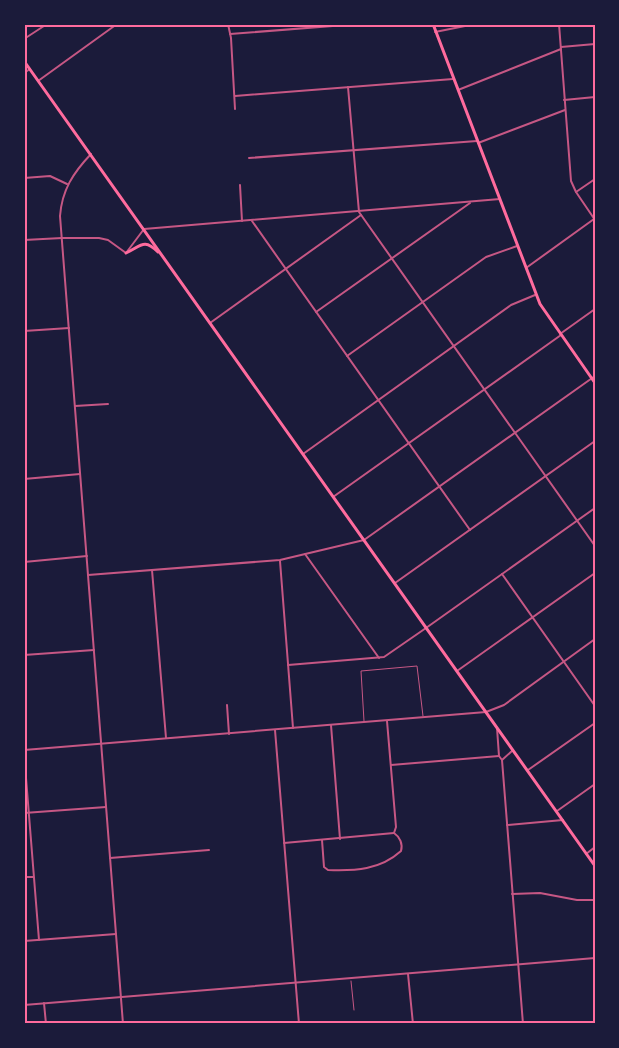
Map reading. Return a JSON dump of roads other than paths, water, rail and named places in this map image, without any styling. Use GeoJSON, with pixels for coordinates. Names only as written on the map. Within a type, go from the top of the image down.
{"type":"FeatureCollection","features":[{"type":"Feature","properties":{"kind":"main road"},"geometry":{"type":"LineString","coordinates":[[433,24],[544,312],[593,377],[595,383]]}},
{"type":"Feature","properties":{"kind":"main road"},"geometry":{"type":"LineString","coordinates":[[24,61],[595,867]]}},
{"type":"Feature","properties":{"kind":"main road"},"geometry":{"type":"LineString","coordinates":[[126,253],[139,245],[147,244],[164,257]]}},
{"type":"Feature","properties":{"kind":"street"},"geometry":{"type":"LineString","coordinates":[[24,29],[29,24]]}},
{"type":"Feature","properties":{"kind":"street"},"geometry":{"type":"LineString","coordinates":[[24,39],[47,24]]}},
{"type":"Feature","properties":{"kind":"street"},"geometry":{"type":"LineString","coordinates":[[38,81],[117,24]]}},
{"type":"Feature","properties":{"kind":"street"},"geometry":{"type":"LineString","coordinates":[[228,24],[236,109]]}},
{"type":"Feature","properties":{"kind":"street"},"geometry":{"type":"LineString","coordinates":[[230,34],[358,24]]}},
{"type":"Feature","properties":{"kind":"street"},"geometry":{"type":"LineString","coordinates":[[435,32],[475,24]]}},
{"type":"Feature","properties":{"kind":"street"},"geometry":{"type":"LineString","coordinates":[[526,268],[595,219],[576,192],[570,173],[559,24]]}},
{"type":"Feature","properties":{"kind":"street"},"geometry":{"type":"LineString","coordinates":[[458,90],[561,48],[595,44]]}},
{"type":"Feature","properties":{"kind":"street"},"geometry":{"type":"LineString","coordinates":[[24,73],[30,69]]}},
{"type":"Feature","properties":{"kind":"street"},"geometry":{"type":"LineString","coordinates":[[235,96],[453,79]]}},
{"type":"Feature","properties":{"kind":"street"},"geometry":{"type":"LineString","coordinates":[[348,87],[360,213],[595,546]]}},
{"type":"Feature","properties":{"kind":"street"},"geometry":{"type":"LineString","coordinates":[[564,100],[595,98]]}},
{"type":"Feature","properties":{"kind":"street"},"geometry":{"type":"LineString","coordinates":[[249,158],[478,142],[565,110]]}},
{"type":"Feature","properties":{"kind":"street"},"geometry":{"type":"LineString","coordinates":[[91,154],[67,184],[61,206],[62,238],[123,1024]]}},
{"type":"Feature","properties":{"kind":"street"},"geometry":{"type":"LineString","coordinates":[[24,178],[50,176],[67,184]]}},
{"type":"Feature","properties":{"kind":"street"},"geometry":{"type":"LineString","coordinates":[[576,192],[595,179]]}},
{"type":"Feature","properties":{"kind":"street"},"geometry":{"type":"LineString","coordinates":[[240,185],[242,221]]}},
{"type":"Feature","properties":{"kind":"street"},"geometry":{"type":"LineString","coordinates":[[24,240],[99,238],[108,240],[126,253],[144,229],[360,213],[500,198]]}},
{"type":"Feature","properties":{"kind":"street"},"geometry":{"type":"LineString","coordinates":[[316,312],[471,202]]}},
{"type":"Feature","properties":{"kind":"street"},"geometry":{"type":"LineString","coordinates":[[210,323],[360,213]]}},
{"type":"Feature","properties":{"kind":"street"},"geometry":{"type":"LineString","coordinates":[[252,220],[470,530]]}},
{"type":"Feature","properties":{"kind":"street"},"geometry":{"type":"LineString","coordinates":[[347,356],[486,257],[518,246]]}},
{"type":"Feature","properties":{"kind":"street"},"geometry":{"type":"LineString","coordinates":[[303,454],[511,305],[537,295]]}},
{"type":"Feature","properties":{"kind":"street"},"geometry":{"type":"LineString","coordinates":[[333,496],[595,309]]}},
{"type":"Feature","properties":{"kind":"street"},"geometry":{"type":"LineString","coordinates":[[24,332],[69,328]]}},
{"type":"Feature","properties":{"kind":"street"},"geometry":{"type":"LineString","coordinates":[[88,575],[280,560],[364,540],[593,377]]}},
{"type":"Feature","properties":{"kind":"street"},"geometry":{"type":"LineString","coordinates":[[75,406],[108,404]]}},
{"type":"Feature","properties":{"kind":"street"},"geometry":{"type":"LineString","coordinates":[[395,583],[595,441]]}},
{"type":"Feature","properties":{"kind":"street"},"geometry":{"type":"LineString","coordinates":[[24,479],[80,474]]}},
{"type":"Feature","properties":{"kind":"street"},"geometry":{"type":"LineString","coordinates":[[288,665],[384,657],[595,508]]}},
{"type":"Feature","properties":{"kind":"street"},"geometry":{"type":"LineString","coordinates":[[305,554],[379,658]]}},
{"type":"Feature","properties":{"kind":"street"},"geometry":{"type":"LineString","coordinates":[[24,562],[87,556]]}},
{"type":"Feature","properties":{"kind":"street"},"geometry":{"type":"LineString","coordinates":[[280,560],[293,728]]}},
{"type":"Feature","properties":{"kind":"street"},"geometry":{"type":"LineString","coordinates":[[152,570],[166,739]]}},
{"type":"Feature","properties":{"kind":"street"},"geometry":{"type":"LineString","coordinates":[[456,671],[595,573]]}},
{"type":"Feature","properties":{"kind":"street"},"geometry":{"type":"LineString","coordinates":[[502,574],[595,706]]}},
{"type":"Feature","properties":{"kind":"street"},"geometry":{"type":"LineString","coordinates":[[39,940],[24,752],[486,712],[504,705],[595,639]]}},
{"type":"Feature","properties":{"kind":"street"},"geometry":{"type":"LineString","coordinates":[[24,655],[94,650]]}},
{"type":"Feature","properties":{"kind":"street"},"geometry":{"type":"LineString","coordinates":[[227,705],[229,734]]}},
{"type":"Feature","properties":{"kind":"street"},"geometry":{"type":"LineString","coordinates":[[387,721],[396,827],[394,833]]}},
{"type":"Feature","properties":{"kind":"street"},"geometry":{"type":"LineString","coordinates":[[528,770],[595,723]]}},
{"type":"Feature","properties":{"kind":"street"},"geometry":{"type":"LineString","coordinates":[[331,725],[340,839]]}},
{"type":"Feature","properties":{"kind":"street"},"geometry":{"type":"LineString","coordinates":[[497,729],[499,756],[502,760],[523,1024]]}},
{"type":"Feature","properties":{"kind":"street"},"geometry":{"type":"LineString","coordinates":[[275,730],[299,1024]]}},
{"type":"Feature","properties":{"kind":"street"},"geometry":{"type":"LineString","coordinates":[[502,760],[513,750]]}},
{"type":"Feature","properties":{"kind":"street"},"geometry":{"type":"LineString","coordinates":[[391,765],[499,756]]}},
{"type":"Feature","properties":{"kind":"street"},"geometry":{"type":"LineString","coordinates":[[557,811],[595,784]]}},
{"type":"Feature","properties":{"kind":"street"},"geometry":{"type":"LineString","coordinates":[[24,813],[106,807]]}},
{"type":"Feature","properties":{"kind":"street"},"geometry":{"type":"LineString","coordinates":[[507,825],[563,820]]}},
{"type":"Feature","properties":{"kind":"street"},"geometry":{"type":"LineString","coordinates":[[284,843],[394,833],[398,836],[402,846],[401,851],[376,867],[328,870],[324,867],[322,840]]}},
{"type":"Feature","properties":{"kind":"street"},"geometry":{"type":"LineString","coordinates":[[586,854],[595,847]]}},
{"type":"Feature","properties":{"kind":"street"},"geometry":{"type":"LineString","coordinates":[[110,858],[210,850]]}},
{"type":"Feature","properties":{"kind":"street"},"geometry":{"type":"LineString","coordinates":[[24,877],[34,876]]}},
{"type":"Feature","properties":{"kind":"street"},"geometry":{"type":"LineString","coordinates":[[513,894],[540,893],[577,900],[595,900]]}},
{"type":"Feature","properties":{"kind":"street"},"geometry":{"type":"LineString","coordinates":[[24,941],[116,934]]}},
{"type":"Feature","properties":{"kind":"street"},"geometry":{"type":"LineString","coordinates":[[24,1005],[595,958]]}},
{"type":"Feature","properties":{"kind":"street"},"geometry":{"type":"LineString","coordinates":[[408,974],[412,1024]]}},
{"type":"Feature","properties":{"kind":"street"},"geometry":{"type":"LineString","coordinates":[[44,1004],[46,1024]]}},
{"type":"Feature","properties":{"kind":"lane"},"geometry":{"type":"LineString","coordinates":[[364,723],[361,671],[417,666],[423,718]]}},
{"type":"Feature","properties":{"kind":"lane"},"geometry":{"type":"LineString","coordinates":[[351,979],[354,1010]]}}]}
